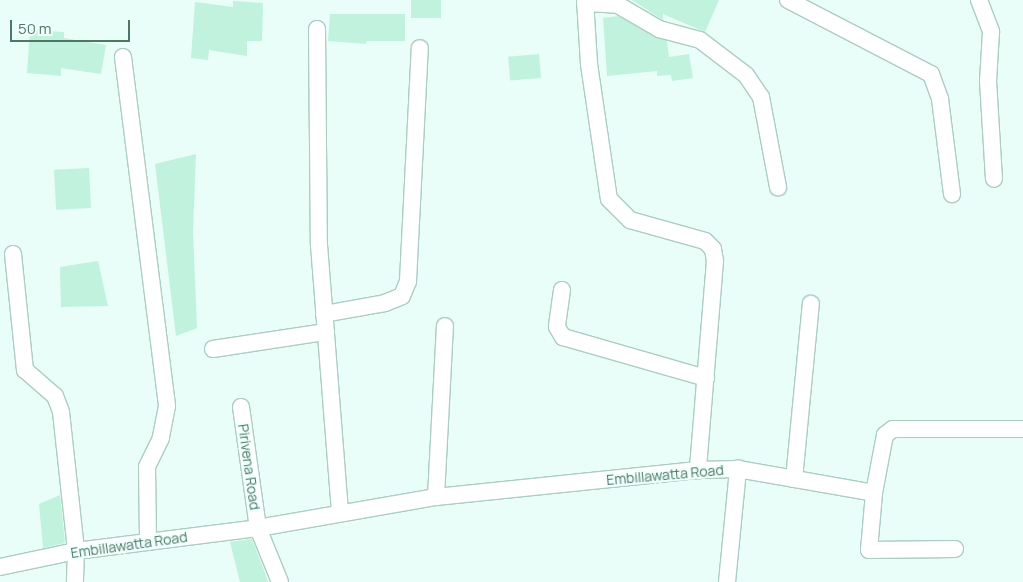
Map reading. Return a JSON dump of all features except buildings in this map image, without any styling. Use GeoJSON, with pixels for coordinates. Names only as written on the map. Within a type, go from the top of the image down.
{"type":"FeatureCollection","features":[{"type":"Feature","properties":{"kind":"street"},"geometry":{"type":"LineString","coordinates":[[788,0],[931,74],[940,99],[952,194]]}},
{"type":"Feature","properties":{"kind":"street"},"geometry":{"type":"LineString","coordinates":[[979,0],[991,32],[988,81],[994,179]]}},
{"type":"Feature","properties":{"kind":"street"},"geometry":{"type":"LineString","coordinates":[[698,470],[706,378],[713,249],[705,241],[630,220],[609,199],[589,64],[585,1],[618,5],[659,29],[700,40],[746,74],[761,97],[778,187]]}},
{"type":"Feature","properties":{"kind":"street"},"geometry":{"type":"LineString","coordinates":[[317,28],[318,236],[340,512]]}},
{"type":"Feature","properties":{"kind":"street"},"geometry":{"type":"LineString","coordinates":[[324,314],[384,303],[402,296],[408,281],[420,48]]}},
{"type":"Feature","properties":{"kind":"street"},"geometry":{"type":"LineString","coordinates":[[123,57],[167,406],[161,438],[146,467],[148,542]]}},
{"type":"Feature","properties":{"kind":"street"},"geometry":{"type":"LineString","coordinates":[[13,254],[26,370],[54,396],[61,412],[76,551],[74,582]]}},
{"type":"Feature","properties":{"kind":"street"},"geometry":{"type":"LineString","coordinates":[[562,290],[557,327],[563,337],[706,378]]}},
{"type":"Feature","properties":{"kind":"street"},"geometry":{"type":"LineString","coordinates":[[794,479],[811,304]]}},
{"type":"Feature","properties":{"kind":"street"},"geometry":{"type":"LineString","coordinates":[[436,498],[445,326]]}},
{"type":"Feature","properties":{"kind":"street"},"geometry":{"type":"LineString","coordinates":[[213,349],[326,332]]}},
{"type":"Feature","properties":{"kind":"street","name":"Pirivena Road"},"geometry":{"type":"LineString","coordinates":[[240,408],[258,528]]}},
{"type":"Feature","properties":{"kind":"street"},"geometry":{"type":"LineString","coordinates":[[955,549],[869,550],[874,493],[885,435],[893,430],[1023,429]]}},
{"type":"Feature","properties":{"kind":"street"},"geometry":{"type":"LineString","coordinates":[[727,582],[738,469]]}},
{"type":"Feature","properties":{"kind":"street","name":"Embillawatta Road"},"geometry":{"type":"LineString","coordinates":[[0,567],[76,551],[258,528],[340,512],[436,498],[698,470],[738,469],[874,493]]}},
{"type":"Feature","properties":{"kind":"street"},"geometry":{"type":"LineString","coordinates":[[258,528],[280,582]]}}]}
